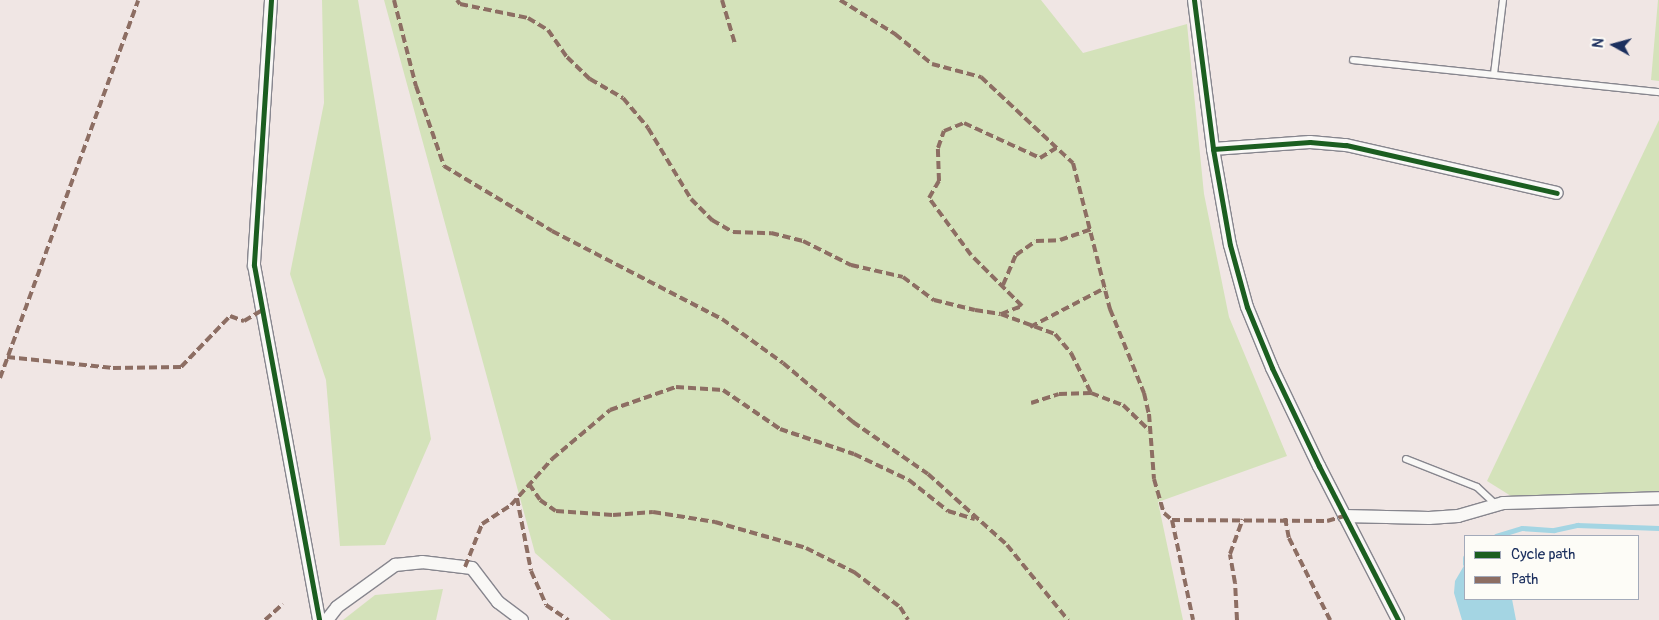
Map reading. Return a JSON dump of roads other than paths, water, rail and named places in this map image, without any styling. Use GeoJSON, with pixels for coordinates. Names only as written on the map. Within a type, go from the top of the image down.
{"type":"FeatureCollection","features":[{"type":"Feature","properties":{"kind":"street"},"geometry":{"type":"LineString","coordinates":[[271,0],[254,264],[319,620]]}},
{"type":"Feature","properties":{"kind":"street"},"geometry":{"type":"LineString","coordinates":[[1194,0],[1213,149],[1230,245],[1247,307],[1272,368],[1344,516],[1398,620]]}},
{"type":"Feature","properties":{"kind":"street"},"geometry":{"type":"LineString","coordinates":[[1213,149],[1310,142],[1346,145],[1557,193]]}},
{"type":"Feature","properties":{"kind":"street"},"geometry":{"type":"LineString","coordinates":[[1344,516],[1429,518],[1458,516],[1496,505],[1659,498]]}},
{"type":"Feature","properties":{"kind":"street"},"geometry":{"type":"LineString","coordinates":[[327,620],[336,607],[395,565],[422,562],[472,568],[498,602],[522,620]]}},
{"type":"Feature","properties":{"kind":"lane"},"geometry":{"type":"LineString","coordinates":[[1494,74],[1502,0]]}},
{"type":"Feature","properties":{"kind":"lane"},"geometry":{"type":"LineString","coordinates":[[1353,60],[1659,92]]}},
{"type":"Feature","properties":{"kind":"lane"},"geometry":{"type":"LineString","coordinates":[[1406,459],[1477,487],[1496,505]]}},
{"type":"Feature","properties":{"kind":"water"},"geometry":{"type":"Polygon","coordinates":[[[1464,566],[1464,600],[1512,600],[1516,620],[1462,620],[1454,593],[1455,581],[1464,566]]]}},
{"type":"Feature","properties":{"kind":"waterway"},"geometry":{"type":"LineString","coordinates":[[1499,535],[1522,528],[1554,530],[1577,525],[1659,528]]}}]}
